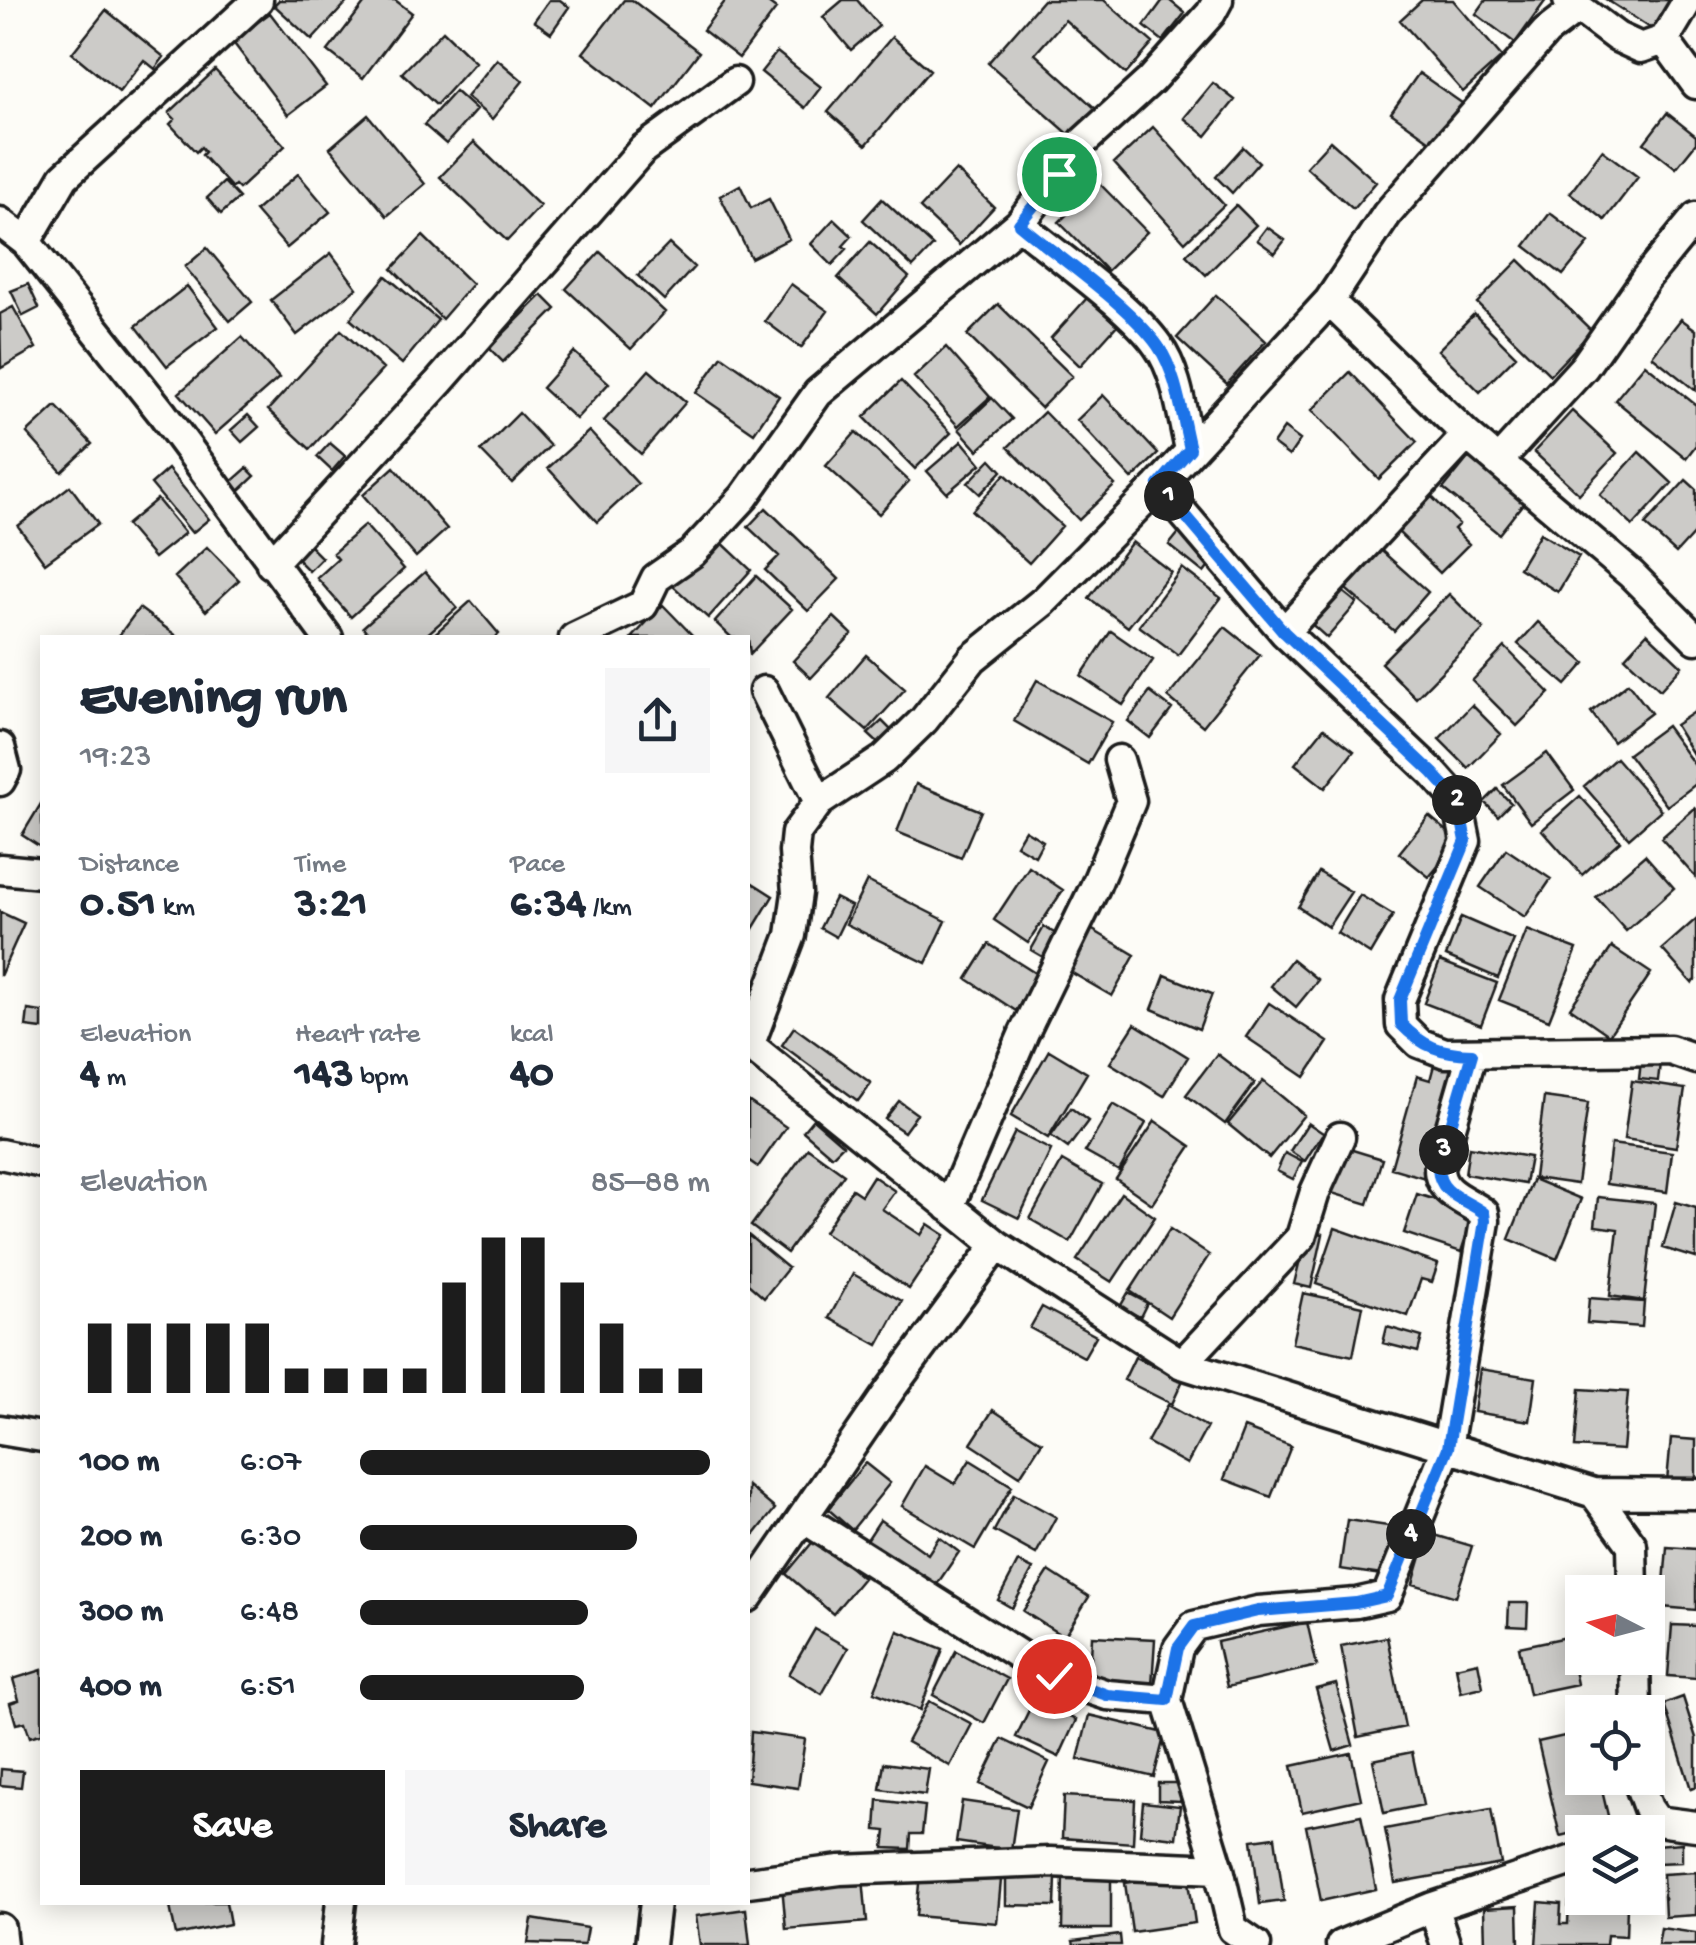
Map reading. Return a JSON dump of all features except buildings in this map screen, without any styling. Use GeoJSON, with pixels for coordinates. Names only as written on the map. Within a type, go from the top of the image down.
{"type":"FeatureCollection","features":[{"type":"Feature","properties":{"kind":"street"},"geometry":{"type":"LineString","coordinates":[[26,242],[64,177],[258,0]]}},
{"type":"Feature","properties":{"kind":"street"},"geometry":{"type":"LineString","coordinates":[[580,635],[643,605],[656,578],[692,554],[744,498],[818,392],[1019,224],[1084,141],[1151,80],[1218,0]]}},
{"type":"Feature","properties":{"kind":"street"},"geometry":{"type":"LineString","coordinates":[[750,1040],[791,935],[797,894],[796,833],[819,802],[884,759],[924,720],[974,658],[1044,601],[1159,485],[1329,301],[1387,214],[1572,4],[1617,37],[1641,48],[1664,40],[1688,0]]}},
{"type":"Feature","properties":{"kind":"street"},"geometry":{"type":"LineString","coordinates":[[1664,40],[1696,84]]}},
{"type":"Feature","properties":{"kind":"street"},"geometry":{"type":"LineString","coordinates":[[271,564],[643,149],[736,82]]}},
{"type":"Feature","properties":{"kind":"street"},"geometry":{"type":"LineString","coordinates":[[1499,460],[1584,367],[1646,278],[1696,216]]}},
{"type":"Feature","properties":{"kind":"street"},"geometry":{"type":"LineString","coordinates":[[0,222],[26,242],[162,412],[326,635]]}},
{"type":"Feature","properties":{"kind":"street"},"geometry":{"type":"LineString","coordinates":[[1019,224],[1128,314],[1160,348],[1190,449]]}},
{"type":"Feature","properties":{"kind":"street"},"geometry":{"type":"LineString","coordinates":[[1329,301],[1467,435],[1631,574],[1696,639]]}},
{"type":"Feature","properties":{"kind":"street"},"geometry":{"type":"LineString","coordinates":[[1284,632],[1467,435]]}},
{"type":"Feature","properties":{"kind":"street"},"geometry":{"type":"LineString","coordinates":[[1159,485],[1284,632],[1458,801],[1466,841],[1400,1000],[1401,1024],[1419,1043],[1446,1054],[1670,1050],[1696,1059]]}},
{"type":"Feature","properties":{"kind":"street"},"geometry":{"type":"LineString","coordinates":[[764,691],[819,802]]}},
{"type":"Feature","properties":{"kind":"street"},"geometry":{"type":"LineString","coordinates":[[0,747],[6,770],[0,781]]}},
{"type":"Feature","properties":{"kind":"street"},"geometry":{"type":"LineString","coordinates":[[949,1207],[1131,801],[1120,760]]}},
{"type":"Feature","properties":{"kind":"street"},"geometry":{"type":"LineString","coordinates":[[0,869],[40,873]]}},
{"type":"Feature","properties":{"kind":"street"},"geometry":{"type":"LineString","coordinates":[[750,1047],[997,1245],[1182,1364],[1594,1492],[1696,1494]]}},
{"type":"Feature","properties":{"kind":"street"},"geometry":{"type":"LineString","coordinates":[[1256,1945],[1233,1928],[1220,1869],[1167,1700],[1178,1648],[1194,1626],[1258,1611],[1356,1603],[1387,1596],[1448,1448],[1485,1221],[1480,1210],[1444,1189],[1438,1168],[1472,1054]]}},
{"type":"Feature","properties":{"kind":"street"},"geometry":{"type":"LineString","coordinates":[[1182,1364],[1301,1238],[1315,1192],[1340,1137]]}},
{"type":"Feature","properties":{"kind":"street"},"geometry":{"type":"LineString","coordinates":[[0,1154],[40,1163]]}},
{"type":"Feature","properties":{"kind":"street"},"geometry":{"type":"LineString","coordinates":[[750,1595],[890,1390],[997,1245]]}},
{"type":"Feature","properties":{"kind":"street"},"geometry":{"type":"LineString","coordinates":[[0,1430],[40,1437]]}},
{"type":"Feature","properties":{"kind":"street"},"geometry":{"type":"LineString","coordinates":[[1594,1492],[1632,1545],[1633,1575]]}},
{"type":"Feature","properties":{"kind":"street"},"geometry":{"type":"LineString","coordinates":[[803,1518],[1054,1676],[1107,1695],[1167,1700]]}},
{"type":"Feature","properties":{"kind":"street"},"geometry":{"type":"LineString","coordinates":[[1665,1827],[1696,1826]]}},
{"type":"Feature","properties":{"kind":"street"},"geometry":{"type":"LineString","coordinates":[[750,1882],[840,1870],[1050,1862],[1220,1869]]}},
{"type":"Feature","properties":{"kind":"street"},"geometry":{"type":"LineString","coordinates":[[1354,1942],[1433,1907],[1565,1863]]}},
{"type":"Feature","properties":{"kind":"street"},"geometry":{"type":"LineString","coordinates":[[336,1945],[342,1905]]}},
{"type":"Feature","properties":{"kind":"street"},"geometry":{"type":"LineString","coordinates":[[650,1945],[654,1905]]}},
{"type":"Feature","properties":{"kind":"street"},"geometry":{"type":"LineString","coordinates":[[1433,1907],[1446,1945]]}},
{"type":"Feature","properties":{"kind":"street"},"geometry":{"type":"LineString","coordinates":[[0,1928],[2,1945]]}},
{"type":"Feature","properties":{"kind":"route"},"geometry":{"type":"LineString","coordinates":[[1054,1676],[1107,1695],[1167,1700],[1178,1648],[1194,1626],[1258,1611],[1356,1603],[1387,1596],[1448,1448],[1485,1221],[1484,1213],[1444,1189],[1438,1168],[1472,1054],[1446,1054],[1419,1043],[1401,1024],[1400,1000],[1466,841],[1458,801],[1284,632],[1159,485],[1190,449],[1160,348],[1128,314],[1019,224],[1059,174]]}}]}
